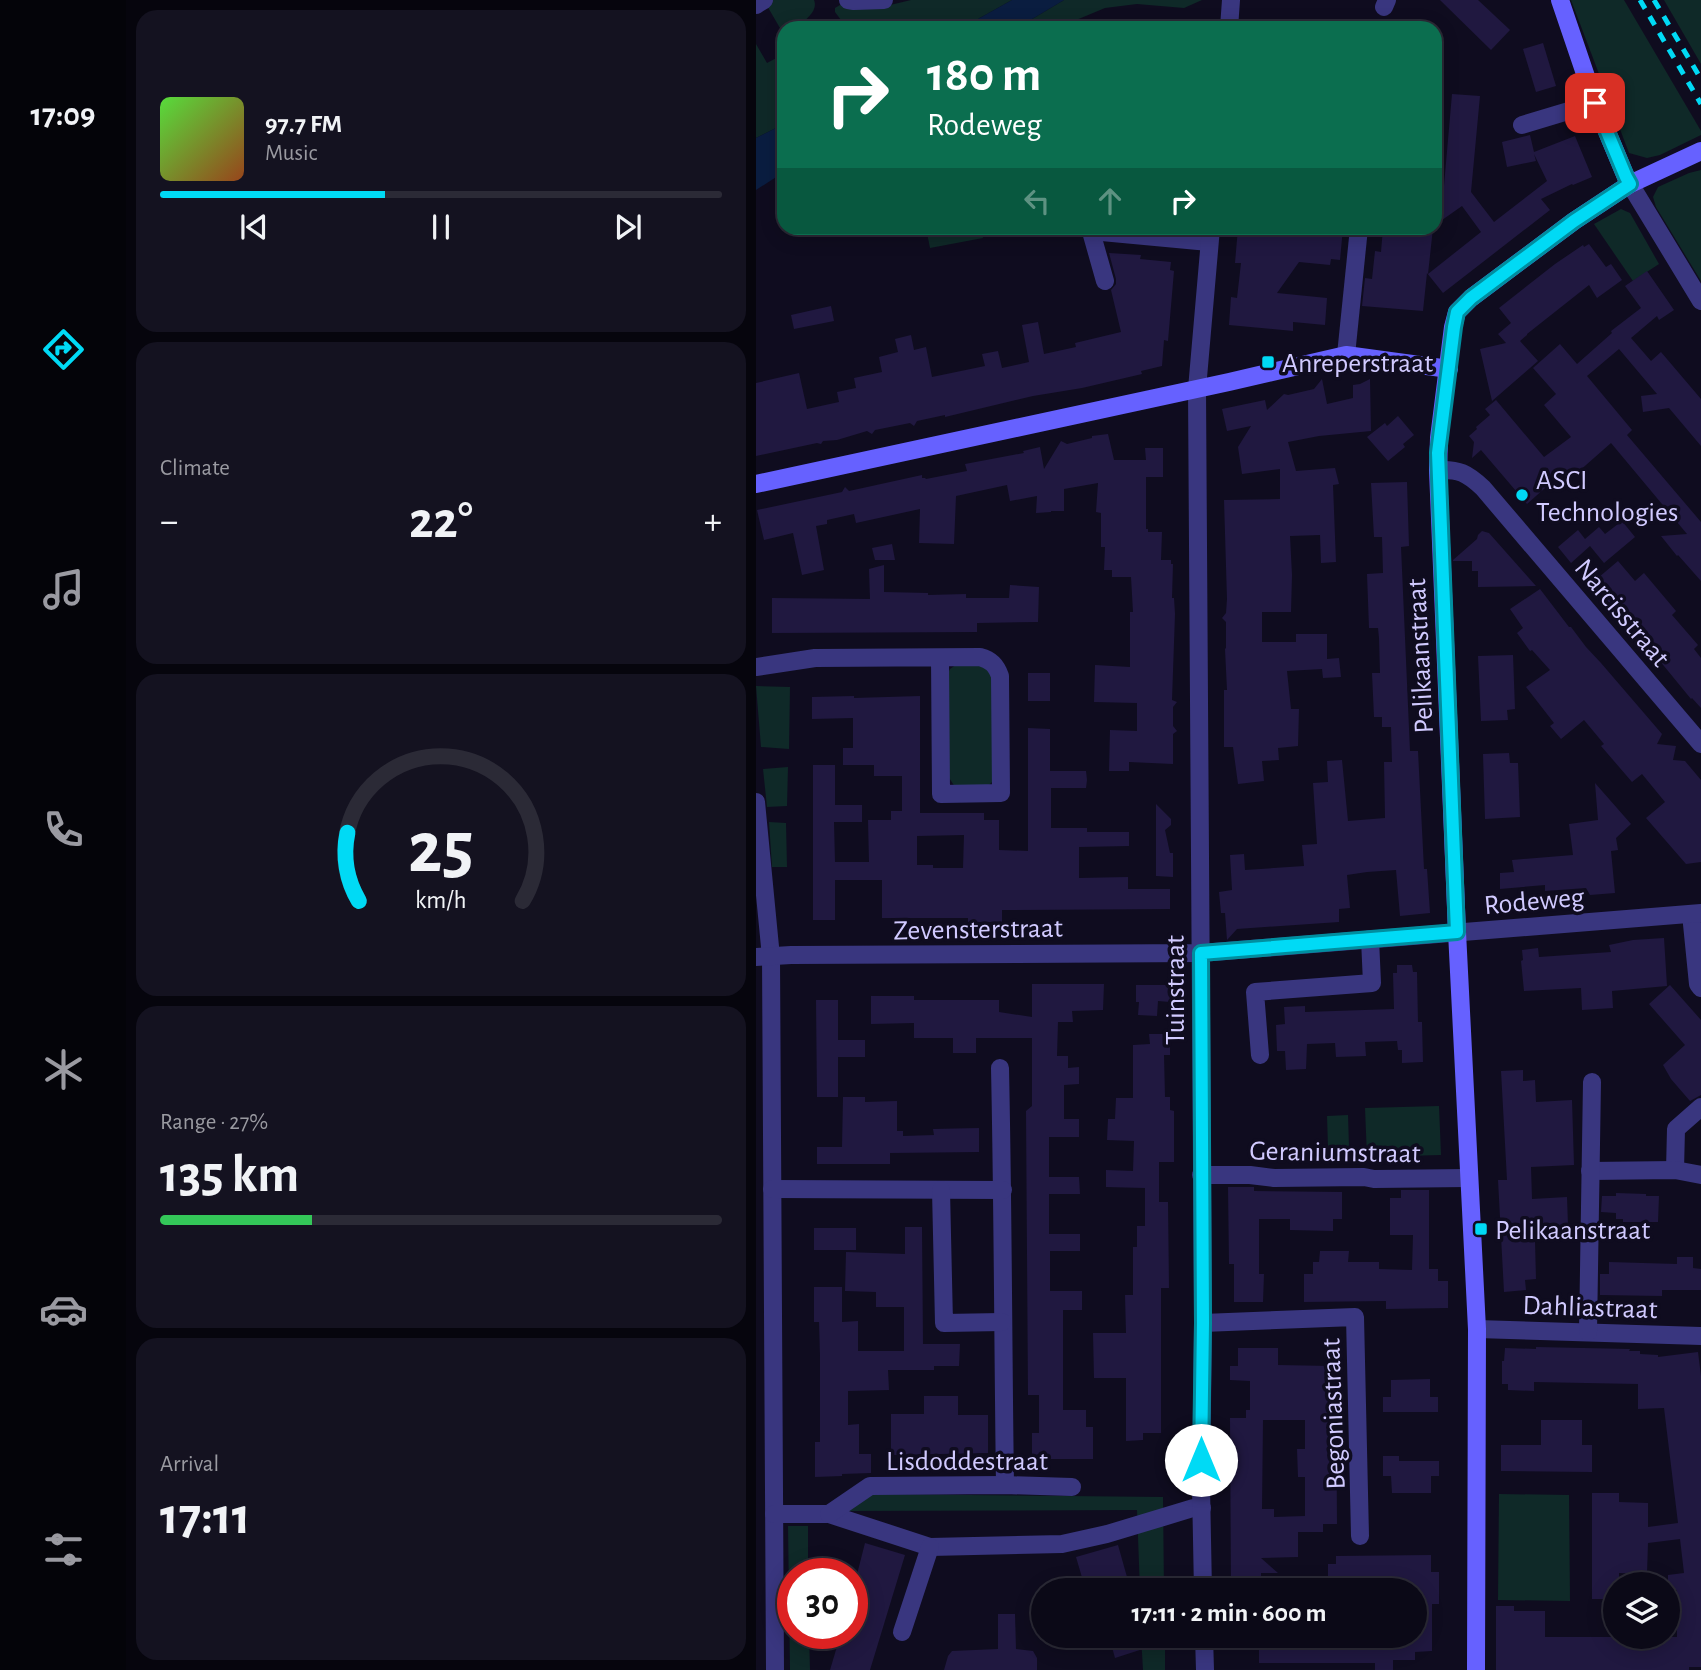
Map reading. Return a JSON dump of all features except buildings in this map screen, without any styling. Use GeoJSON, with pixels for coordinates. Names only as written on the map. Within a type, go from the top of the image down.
{"type":"FeatureCollection","features":[{"type":"Feature","properties":{"kind":"street"},"geometry":{"type":"LineString","coordinates":[[756,5],[764,0]]}},
{"type":"Feature","properties":{"kind":"street"},"geometry":{"type":"LineString","coordinates":[[848,0],[884,0]]}},
{"type":"Feature","properties":{"kind":"street"},"geometry":{"type":"LineString","coordinates":[[1230,21],[1231,0]]}},
{"type":"Feature","properties":{"kind":"street"},"geometry":{"type":"LineString","coordinates":[[1560,0],[1595,103],[1626,177],[1701,301]]}},
{"type":"Feature","properties":{"kind":"street"},"geometry":{"type":"LineString","coordinates":[[1522,125],[1595,103]]}},
{"type":"Feature","properties":{"kind":"street","name":"Pelikaanstraat"},"geometry":{"type":"LineString","coordinates":[[1476,1670],[1477,1329],[1468,1178],[1438,470],[1439,438],[1455,320],[1457,312],[1471,298],[1574,221],[1630,184],[1701,152]]}},
{"type":"Feature","properties":{"kind":"street"},"geometry":{"type":"LineString","coordinates":[[1091,235],[1105,281]]}},
{"type":"Feature","properties":{"kind":"street","name":"Tuinstraat"},"geometry":{"type":"LineString","coordinates":[[1203,1578],[1197,389],[1210,235]]}},
{"type":"Feature","properties":{"kind":"street"},"geometry":{"type":"LineString","coordinates":[[1346,355],[1358,235]]}},
{"type":"Feature","properties":{"kind":"street"},"geometry":{"type":"LineString","coordinates":[[756,484],[1346,355],[1449,369]]}},
{"type":"Feature","properties":{"kind":"street","name":"Narcisstraat"},"geometry":{"type":"LineString","coordinates":[[1438,470],[1455,470],[1473,479],[1483,488],[1701,744]]}},
{"type":"Feature","properties":{"kind":"street"},"geometry":{"type":"LineString","coordinates":[[756,667],[815,658],[980,657],[992,662],[1000,676],[1001,793],[941,794],[940,659]]}},
{"type":"Feature","properties":{"kind":"street"},"geometry":{"type":"LineString","coordinates":[[756,802],[772,1189],[775,1670]]}},
{"type":"Feature","properties":{"kind":"street"},"geometry":{"type":"LineString","coordinates":[[1696,913],[1698,984],[1701,988]]}},
{"type":"Feature","properties":{"kind":"street","name":"Rodeweg"},"geometry":{"type":"LineString","coordinates":[[1201,953],[1696,913]]}},
{"type":"Feature","properties":{"kind":"street"},"geometry":{"type":"LineString","coordinates":[[1260,1055],[1255,992],[1372,983],[1370,939]]}},
{"type":"Feature","properties":{"kind":"street","name":"Zevensterstraat"},"geometry":{"type":"LineString","coordinates":[[763,957],[1201,953]]}},
{"type":"Feature","properties":{"kind":"street"},"geometry":{"type":"LineString","coordinates":[[1000,1068],[1005,1485]]}},
{"type":"Feature","properties":{"kind":"street"},"geometry":{"type":"LineString","coordinates":[[1588,1332],[1592,1082]]}},
{"type":"Feature","properties":{"kind":"street"},"geometry":{"type":"LineString","coordinates":[[1675,1170],[1676,1129],[1701,1107]]}},
{"type":"Feature","properties":{"kind":"street"},"geometry":{"type":"LineString","coordinates":[[1590,1171],[1675,1170],[1701,1175]]}},
{"type":"Feature","properties":{"kind":"street","name":"Geraniumstraat"},"geometry":{"type":"LineString","coordinates":[[1201,1175],[1274,1178],[1468,1178]]}},
{"type":"Feature","properties":{"kind":"street"},"geometry":{"type":"LineString","coordinates":[[772,1189],[1003,1190]]}},
{"type":"Feature","properties":{"kind":"street"},"geometry":{"type":"LineString","coordinates":[[941,1190],[944,1323],[1002,1322]]}},
{"type":"Feature","properties":{"kind":"street","name":"Begoniastraat"},"geometry":{"type":"LineString","coordinates":[[1203,1323],[1355,1317],[1360,1536]]}},
{"type":"Feature","properties":{"kind":"street","name":"Dahliastraat"},"geometry":{"type":"LineString","coordinates":[[1477,1329],[1701,1336]]}},
{"type":"Feature","properties":{"kind":"street","name":"Lisdoddestraat"},"geometry":{"type":"LineString","coordinates":[[829,1514],[870,1486],[1072,1487]]}},
{"type":"Feature","properties":{"kind":"street"},"geometry":{"type":"LineString","coordinates":[[775,1514],[829,1514],[930,1547],[1062,1544],[1107,1534],[1193,1508],[1202,1508]]}},
{"type":"Feature","properties":{"kind":"street"},"geometry":{"type":"LineString","coordinates":[[902,1632],[930,1547]]}},
{"type":"Feature","properties":{"kind":"street"},"geometry":{"type":"LineString","coordinates":[[1204,1648],[1205,1670]]}},
{"type":"Feature","properties":{"kind":"green space"},"geometry":{"type":"Polygon","coordinates":[[[773,0],[814,0],[815,4],[814,10],[805,21],[777,23],[766,4],[773,0]]]}},
{"type":"Feature","properties":{"kind":"green space"},"geometry":{"type":"Polygon","coordinates":[[[911,0],[1012,0],[974,21],[842,21],[835,12],[835,8],[840,5],[886,6],[911,0]]]}},
{"type":"Feature","properties":{"kind":"green space"},"geometry":{"type":"Polygon","coordinates":[[[1064,0],[1202,0],[1184,8],[1137,4],[1105,8],[1074,21],[1029,21],[1064,0]]]}},
{"type":"Feature","properties":{"kind":"green space"},"geometry":{"type":"Polygon","coordinates":[[[1571,0],[1624,0],[1701,135],[1660,155],[1647,158],[1629,153],[1571,0]]]}},
{"type":"Feature","properties":{"kind":"green space"},"geometry":{"type":"Polygon","coordinates":[[[1664,0],[1701,0],[1701,64],[1664,0]]]}},
{"type":"Feature","properties":{"kind":"green space"},"geometry":{"type":"Polygon","coordinates":[[[756,44],[767,63],[777,58],[777,128],[756,138],[756,44]]]}},
{"type":"Feature","properties":{"kind":"green space"},"geometry":{"type":"Polygon","coordinates":[[[1701,170],[1701,281],[1656,207],[1653,197],[1658,187],[1701,170]]]}},
{"type":"Feature","properties":{"kind":"green space"},"geometry":{"type":"Polygon","coordinates":[[[1621,209],[1630,213],[1659,264],[1633,281],[1594,224],[1621,209]]]}},
{"type":"Feature","properties":{"kind":"green space"},"geometry":{"type":"Polygon","coordinates":[[[927,235],[982,235],[983,238],[930,248],[927,235]]]}},
{"type":"Feature","properties":{"kind":"green space"},"geometry":{"type":"Polygon","coordinates":[[[957,664],[986,665],[992,671],[993,781],[989,785],[955,787],[946,773],[946,677],[950,669],[957,664]]]}},
{"type":"Feature","properties":{"kind":"green space"},"geometry":{"type":"Polygon","coordinates":[[[756,686],[790,687],[789,749],[761,747],[756,686]]]}},
{"type":"Feature","properties":{"kind":"green space"},"geometry":{"type":"Polygon","coordinates":[[[788,767],[787,806],[767,807],[763,769],[788,767]]]}},
{"type":"Feature","properties":{"kind":"green space"},"geometry":{"type":"Polygon","coordinates":[[[769,822],[786,823],[787,867],[772,867],[769,822]]]}},
{"type":"Feature","properties":{"kind":"green space"},"geometry":{"type":"Polygon","coordinates":[[[1439,1106],[1441,1155],[1367,1157],[1365,1108],[1439,1106]]]}},
{"type":"Feature","properties":{"kind":"green space"},"geometry":{"type":"Polygon","coordinates":[[[1348,1115],[1349,1147],[1328,1147],[1327,1116],[1348,1115]]]}},
{"type":"Feature","properties":{"kind":"green space"},"geometry":{"type":"Polygon","coordinates":[[[869,1494],[1163,1497],[1164,1578],[1140,1578],[1137,1510],[847,1511],[869,1494]]]}},
{"type":"Feature","properties":{"kind":"green space"},"geometry":{"type":"Polygon","coordinates":[[[1499,1494],[1569,1495],[1570,1601],[1498,1600],[1499,1494]]]}},
{"type":"Feature","properties":{"kind":"green space"},"geometry":{"type":"Polygon","coordinates":[[[788,1526],[808,1526],[808,1558],[788,1558],[788,1526]]]}},
{"type":"Feature","properties":{"kind":"green space"},"geometry":{"type":"Polygon","coordinates":[[[1142,1648],[1165,1648],[1165,1670],[1143,1670],[1142,1648]]]}},
{"type":"Feature","properties":{"kind":"green space"},"geometry":{"type":"Polygon","coordinates":[[[790,1649],[809,1649],[810,1670],[790,1670],[790,1649]]]}},
{"type":"Feature","properties":{"kind":"water"},"geometry":{"type":"Polygon","coordinates":[[[1012,0],[1064,0],[1029,21],[974,21],[1012,0]]]}},
{"type":"Feature","properties":{"kind":"water"},"geometry":{"type":"Polygon","coordinates":[[[777,128],[777,176],[756,190],[756,138],[777,128]]]}},
{"type":"Feature","properties":{"kind":"railway"},"geometry":{"type":"LineString","coordinates":[[1640,0],[1701,104]]}},
{"type":"Feature","properties":{"kind":"railway"},"geometry":{"type":"LineString","coordinates":[[1654,0],[1701,79]]}},
{"type":"Feature","properties":{"kind":"place","name":"Anreperstraat"},"geometry":{"type":"Point","coordinates":[1268,362]}},
{"type":"Feature","properties":{"kind":"place","name":"ASCI Technologies"},"geometry":{"type":"Point","coordinates":[1522,495]}},
{"type":"Feature","properties":{"kind":"place","name":"Pelikaanstraat"},"geometry":{"type":"Point","coordinates":[1481,1229]}},
{"type":"Feature","properties":{"kind":"route"},"geometry":{"type":"LineString","coordinates":[[1201,1460],[1201,953],[1457,932],[1438,453],[1454,327],[1457,312],[1471,298],[1574,221],[1630,184],[1595,103]]}}]}
